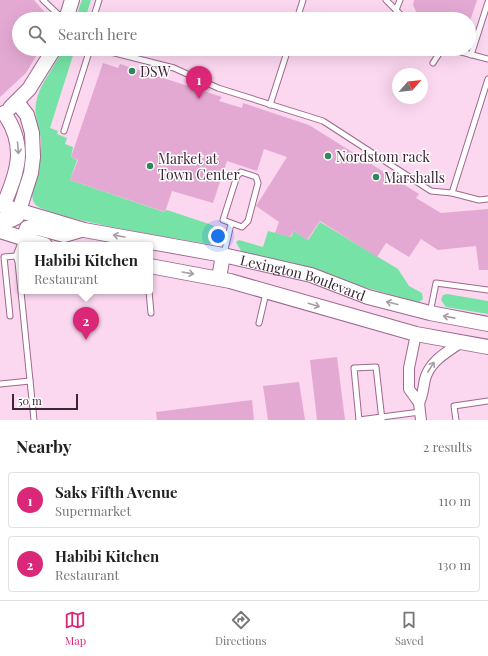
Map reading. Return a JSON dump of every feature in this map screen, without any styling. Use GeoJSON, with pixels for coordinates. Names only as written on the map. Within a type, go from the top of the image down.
{"type":"FeatureCollection","features":[{"type":"Feature","properties":{"kind":"main road"},"geometry":{"type":"LineString","coordinates":[[68,12],[72,0]]}},
{"type":"Feature","properties":{"kind":"main road"},"geometry":{"type":"LineString","coordinates":[[1,211],[17,168],[19,152],[13,126],[2,115],[29,88],[50,56]]}},
{"type":"Feature","properties":{"kind":"main road"},"geometry":{"type":"LineString","coordinates":[[16,102],[27,115],[32,133],[33,156],[31,173],[19,212]]}},
{"type":"Feature","properties":{"kind":"main road","name":"Lexington Boulevard"},"geometry":{"type":"LineString","coordinates":[[1,211],[19,212],[84,230],[151,242]]}},
{"type":"Feature","properties":{"kind":"main road"},"geometry":{"type":"LineString","coordinates":[[23,239],[27,228],[38,228],[64,235],[84,230]]}},
{"type":"Feature","properties":{"kind":"main road"},"geometry":{"type":"LineString","coordinates":[[0,231],[34,242]]}},
{"type":"Feature","properties":{"kind":"main road","name":"Lexington Boulevard"},"geometry":{"type":"LineString","coordinates":[[153,242],[224,255],[311,275],[368,297],[430,313],[488,324]]}},
{"type":"Feature","properties":{"kind":"main road"},"geometry":{"type":"LineString","coordinates":[[219,278],[224,255]]}},
{"type":"Feature","properties":{"kind":"main road","name":"Lexington Boulevard"},"geometry":{"type":"LineString","coordinates":[[153,267],[219,278],[267,290],[416,334],[488,347]]}},
{"type":"Feature","properties":{"kind":"main road"},"geometry":{"type":"LineString","coordinates":[[416,334],[430,313]]}},
{"type":"Feature","properties":{"kind":"street"},"geometry":{"type":"LineString","coordinates":[[416,334],[409,368],[409,389],[420,412]]}},
{"type":"Feature","properties":{"kind":"street"},"geometry":{"type":"LineString","coordinates":[[420,412],[425,378],[433,364],[438,358],[460,343]]}},
{"type":"Feature","properties":{"kind":"lane"},"geometry":{"type":"LineString","coordinates":[[43,0],[57,12]]}},
{"type":"Feature","properties":{"kind":"lane"},"geometry":{"type":"LineString","coordinates":[[95,12],[99,0]]}},
{"type":"Feature","properties":{"kind":"lane"},"geometry":{"type":"LineString","coordinates":[[299,12],[303,0]]}},
{"type":"Feature","properties":{"kind":"lane"},"geometry":{"type":"LineString","coordinates":[[386,0],[396,10],[400,0]]}},
{"type":"Feature","properties":{"kind":"lane"},"geometry":{"type":"LineString","coordinates":[[476,42],[488,2]]}},
{"type":"Feature","properties":{"kind":"lane"},"geometry":{"type":"LineString","coordinates":[[64,131],[88,56]]}},
{"type":"Feature","properties":{"kind":"lane"},"geometry":{"type":"LineString","coordinates":[[127,56],[174,68],[218,88],[323,121],[430,191],[452,193],[479,200],[488,199]]}},
{"type":"Feature","properties":{"kind":"lane"},"geometry":{"type":"LineString","coordinates":[[270,105],[286,56]]}},
{"type":"Feature","properties":{"kind":"lane"},"geometry":{"type":"LineString","coordinates":[[433,63],[438,56]]}},
{"type":"Feature","properties":{"kind":"lane"},"geometry":{"type":"LineString","coordinates":[[476,56],[488,59]]}},
{"type":"Feature","properties":{"kind":"lane"},"geometry":{"type":"LineString","coordinates":[[452,193],[488,79]]}},
{"type":"Feature","properties":{"kind":"lane"},"geometry":{"type":"LineString","coordinates":[[241,172],[256,177],[258,182],[248,221],[242,227],[231,224],[223,220],[223,217],[237,176],[241,172]]}},
{"type":"Feature","properties":{"kind":"lane"},"geometry":{"type":"LineString","coordinates":[[224,255],[231,224]]}},
{"type":"Feature","properties":{"kind":"lane"},"geometry":{"type":"LineString","coordinates":[[19,249],[16,256],[19,272]]}},
{"type":"Feature","properties":{"kind":"lane"},"geometry":{"type":"LineString","coordinates":[[10,316],[4,257],[16,256]]}},
{"type":"Feature","properties":{"kind":"lane"},"geometry":{"type":"LineString","coordinates":[[430,313],[436,283],[488,290]]}},
{"type":"Feature","properties":{"kind":"lane"},"geometry":{"type":"LineString","coordinates":[[259,324],[267,290]]}},
{"type":"Feature","properties":{"kind":"lane"},"geometry":{"type":"LineString","coordinates":[[21,294],[34,420]]}},
{"type":"Feature","properties":{"kind":"lane"},"geometry":{"type":"LineString","coordinates":[[149,294],[151,313]]}},
{"type":"Feature","properties":{"kind":"lane"},"geometry":{"type":"LineString","coordinates":[[382,418],[376,367],[354,368],[359,420],[382,418],[420,412]]}},
{"type":"Feature","properties":{"kind":"lane"},"geometry":{"type":"LineString","coordinates":[[0,384],[30,381]]}},
{"type":"Feature","properties":{"kind":"lane"},"geometry":{"type":"LineString","coordinates":[[456,420],[454,406],[488,401]]}},
{"type":"Feature","properties":{"kind":"green space"},"geometry":{"type":"Polygon","coordinates":[[[82,0],[91,0],[87,12],[78,12],[82,0]]]}},
{"type":"Feature","properties":{"kind":"green space"},"geometry":{"type":"Polygon","coordinates":[[[60,56],[73,56],[50,128],[58,131],[57,134],[67,138],[65,144],[73,147],[71,157],[77,160],[70,180],[164,212],[167,210],[212,225],[216,228],[219,236],[216,241],[209,244],[116,228],[63,216],[44,210],[35,204],[32,193],[41,148],[41,137],[35,109],[40,89],[60,56]]]}},
{"type":"Feature","properties":{"kind":"green space"},"geometry":{"type":"Polygon","coordinates":[[[320,222],[398,269],[409,286],[422,293],[423,299],[419,302],[409,300],[241,251],[236,242],[239,240],[263,247],[268,231],[291,237],[294,231],[308,240],[320,222]]]}},
{"type":"Feature","properties":{"kind":"green space"},"geometry":{"type":"Polygon","coordinates":[[[447,294],[488,301],[488,314],[446,307],[441,300],[443,295],[447,294]]]}},
{"type":"Feature","properties":{"kind":"building"},"geometry":{"type":"Polygon","coordinates":[[[0,0],[34,0],[45,12],[12,12],[12,56],[36,56],[26,73],[0,97],[0,0]]]}},
{"type":"Feature","properties":{"kind":"building"},"geometry":{"type":"Polygon","coordinates":[[[414,0],[477,0],[473,12],[416,12],[413,5],[414,0]]]}},
{"type":"Feature","properties":{"kind":"building","name":"Market at Town Center"},"geometry":{"type":"Polygon","coordinates":[[[103,63],[118,68],[120,64],[222,97],[219,101],[242,108],[243,103],[309,125],[419,194],[416,198],[441,213],[488,209],[488,270],[479,270],[476,246],[438,250],[421,239],[409,257],[386,243],[377,257],[320,221],[307,240],[294,231],[290,237],[275,233],[279,222],[256,206],[287,157],[264,149],[257,171],[227,161],[213,203],[172,191],[165,212],[70,180],[78,160],[71,157],[103,63]]]}},
{"type":"Feature","properties":{"kind":"building"},"geometry":{"type":"Polygon","coordinates":[[[337,357],[345,420],[317,420],[310,360],[337,357]]]}},
{"type":"Feature","properties":{"kind":"building"},"geometry":{"type":"Polygon","coordinates":[[[299,382],[305,420],[268,420],[263,386],[299,382]]]}},
{"type":"Feature","properties":{"kind":"building"},"geometry":{"type":"Polygon","coordinates":[[[252,400],[254,420],[157,420],[156,412],[252,400]]]}},
{"type":"Feature","properties":{"kind":"place","name":"DSW"},"geometry":{"type":"Point","coordinates":[132,71]}},
{"type":"Feature","properties":{"kind":"place","name":"Saks Fifth Avenue"},"geometry":{"type":"Point","coordinates":[199,99]}},
{"type":"Feature","properties":{"kind":"place","name":"Nordstom rack"},"geometry":{"type":"Point","coordinates":[328,156]}},
{"type":"Feature","properties":{"kind":"place","name":"Market at Town Center"},"geometry":{"type":"Point","coordinates":[150,166]}},
{"type":"Feature","properties":{"kind":"place","name":"Marshalls"},"geometry":{"type":"Point","coordinates":[376,177]}},
{"type":"Feature","properties":{"kind":"place","name":"Habibi Kitchen"},"geometry":{"type":"Point","coordinates":[86,340]}}]}
